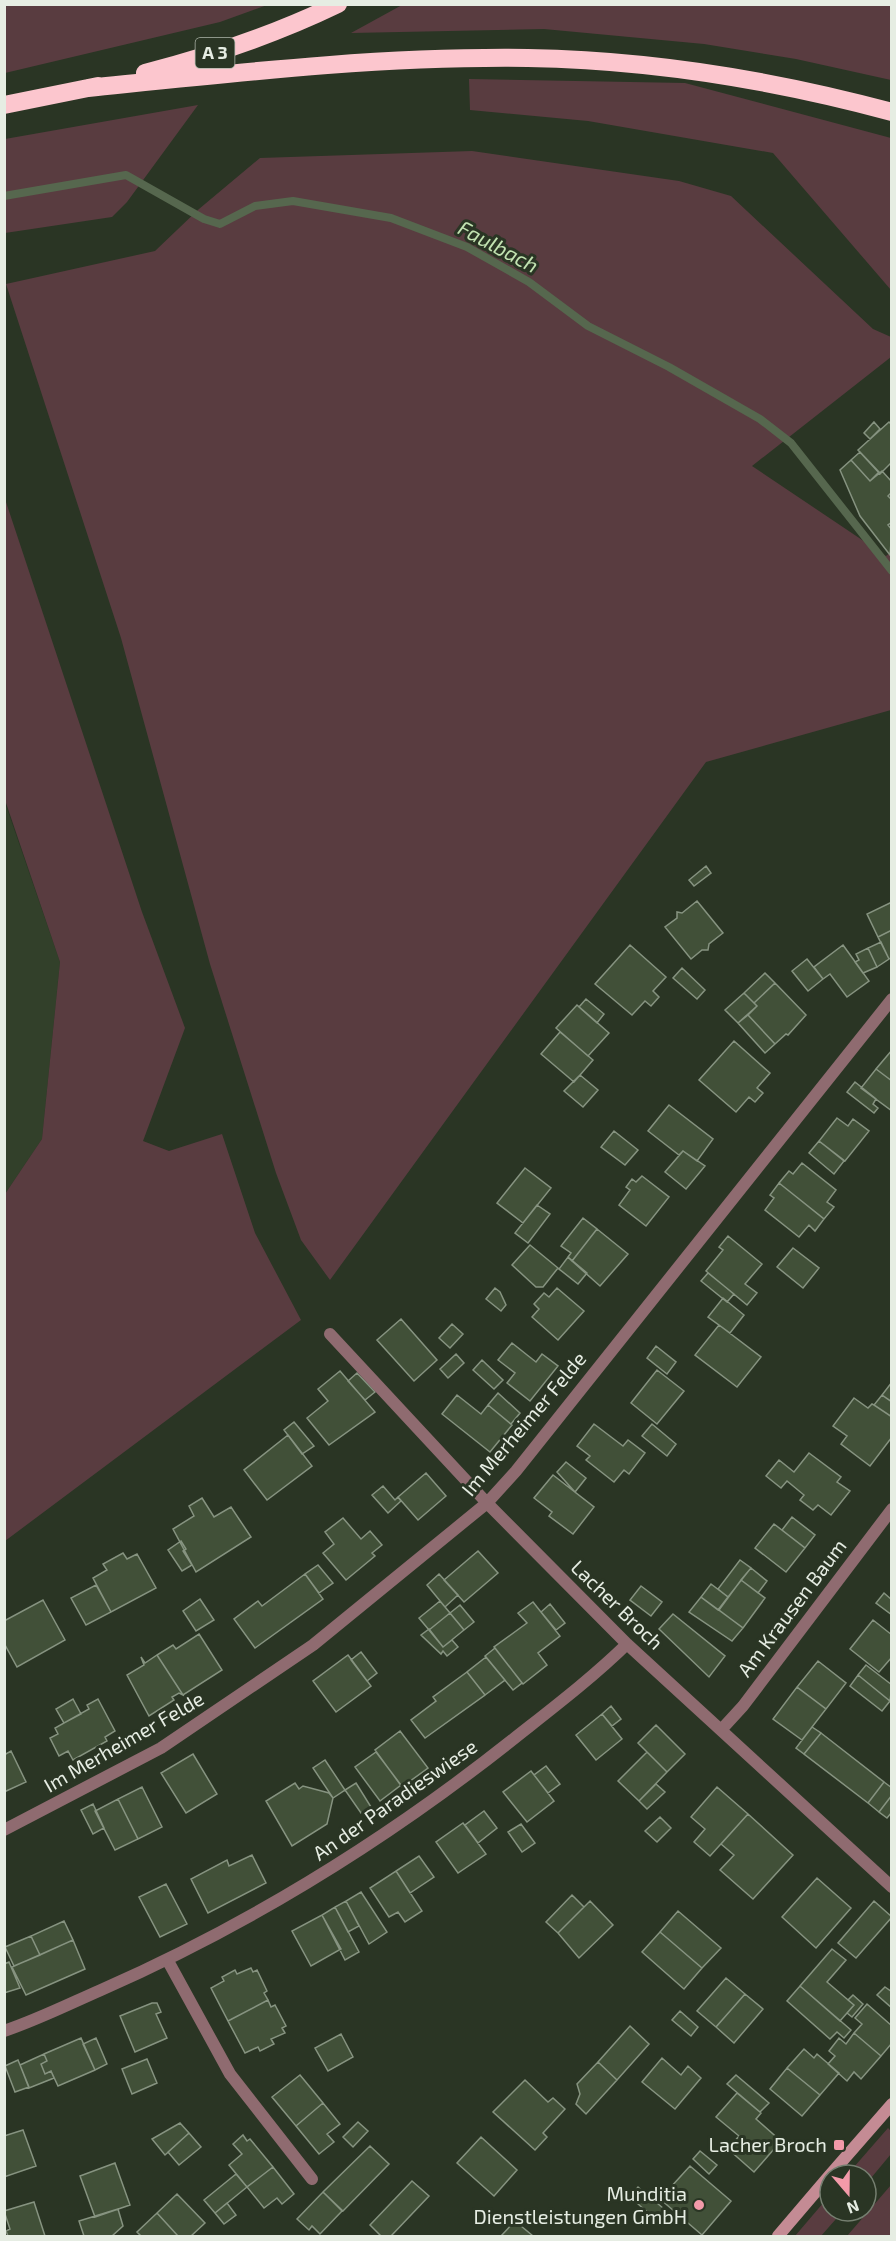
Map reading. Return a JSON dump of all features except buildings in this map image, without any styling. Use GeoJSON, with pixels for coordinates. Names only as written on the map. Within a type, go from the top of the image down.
{"type":"FeatureCollection","features":[{"type":"Feature","properties":{"kind":"highway","name":"A 3"},"geometry":{"type":"LineString","coordinates":[[88,88],[199,59],[306,20],[338,4]]}},
{"type":"Feature","properties":{"kind":"highway"},"geometry":{"type":"LineString","coordinates":[[4,105],[88,88],[315,68],[528,58],[629,63],[729,76],[828,95],[891,112]]}},
{"type":"Feature","properties":{"kind":"main road"},"geometry":{"type":"LineString","coordinates":[[840,2163],[891,2104]]}},
{"type":"Feature","properties":{"kind":"main road"},"geometry":{"type":"LineString","coordinates":[[778,2236],[818,2189]]}},
{"type":"Feature","properties":{"kind":"street","name":"Im Merheimer Felde"},"geometry":{"type":"LineString","coordinates":[[4,1830],[151,1753],[230,1703],[313,1645],[487,1503],[516,1471],[891,999]]}},
{"type":"Feature","properties":{"kind":"street","name":"Lacher Broch"},"geometry":{"type":"LineString","coordinates":[[330,1334],[487,1503],[627,1644],[891,1887]]}},
{"type":"Feature","properties":{"kind":"street","name":"Am Krausen Baum"},"geometry":{"type":"LineString","coordinates":[[721,1730],[743,1706],[891,1509]]}},
{"type":"Feature","properties":{"kind":"street","name":"An der Paradieswiese"},"geometry":{"type":"LineString","coordinates":[[4,2031],[168,1961],[279,1902],[400,1825],[570,1694],[627,1644]]}},
{"type":"Feature","properties":{"kind":"street"},"geometry":{"type":"LineString","coordinates":[[168,1961],[230,2074],[312,2179]]}},
{"type":"Feature","properties":{"kind":"shaded area"},"geometry":{"type":"Polygon","coordinates":[[[5,4],[267,5],[220,22],[5,73],[5,4]]]}},
{"type":"Feature","properties":{"kind":"shaded area"},"geometry":{"type":"Polygon","coordinates":[[[402,5],[891,5],[891,80],[796,59],[704,44],[544,29],[351,33],[402,5]]]}},
{"type":"Feature","properties":{"kind":"shaded area"},"geometry":{"type":"Polygon","coordinates":[[[469,79],[685,83],[891,138],[891,290],[773,153],[588,121],[470,110],[469,79]]]}},
{"type":"Feature","properties":{"kind":"shaded area"},"geometry":{"type":"Polygon","coordinates":[[[198,105],[127,202],[112,217],[5,233],[5,139],[198,105]]]}},
{"type":"Feature","properties":{"kind":"shaded area"},"geometry":{"type":"Polygon","coordinates":[[[472,151],[679,181],[731,196],[873,329],[891,337],[891,357],[752,466],[886,556],[891,552],[891,710],[706,762],[330,1280],[301,1240],[276,1173],[210,964],[121,638],[6,284],[155,251],[199,209],[260,158],[472,151]]]}},
{"type":"Feature","properties":{"kind":"shaded area"},"geometry":{"type":"Polygon","coordinates":[[[4,496],[142,912],[185,1028],[143,1141],[169,1151],[222,1134],[255,1233],[301,1320],[5,1541],[5,1194],[42,1139],[60,962],[5,800],[4,496]]]}},
{"type":"Feature","properties":{"kind":"shaded area"},"geometry":{"type":"Polygon","coordinates":[[[4,800],[60,962],[42,1139],[5,1194],[4,800]]]}},
{"type":"Feature","properties":{"kind":"shaded area"},"geometry":{"type":"Polygon","coordinates":[[[888,2128],[891,2131],[891,2154],[878,2170],[878,2163],[857,2163],[888,2128]]]}},
{"type":"Feature","properties":{"kind":"shaded area"},"geometry":{"type":"Polygon","coordinates":[[[891,2185],[891,2236],[847,2236],[858,2223],[878,2223],[878,2200],[891,2185]]]}},
{"type":"Feature","properties":{"kind":"shaded area"},"geometry":{"type":"Polygon","coordinates":[[[818,2209],[818,2223],[832,2223],[821,2236],[795,2236],[818,2209]]]}},
{"type":"Feature","properties":{"kind":"waterway","name":"Faulbach"},"geometry":{"type":"LineString","coordinates":[[4,196],[126,175],[204,219],[220,224],[255,206],[293,201],[391,218],[467,247],[529,282],[588,326],[669,367],[760,419],[791,443],[892,571]]}},
{"type":"Feature","properties":{"kind":"place","name":"Lacher Broch"},"geometry":{"type":"Point","coordinates":[839,2145]}},
{"type":"Feature","properties":{"kind":"place","name":"Munditia Dienstleistungen GmbH"},"geometry":{"type":"Point","coordinates":[699,2205]}}]}
